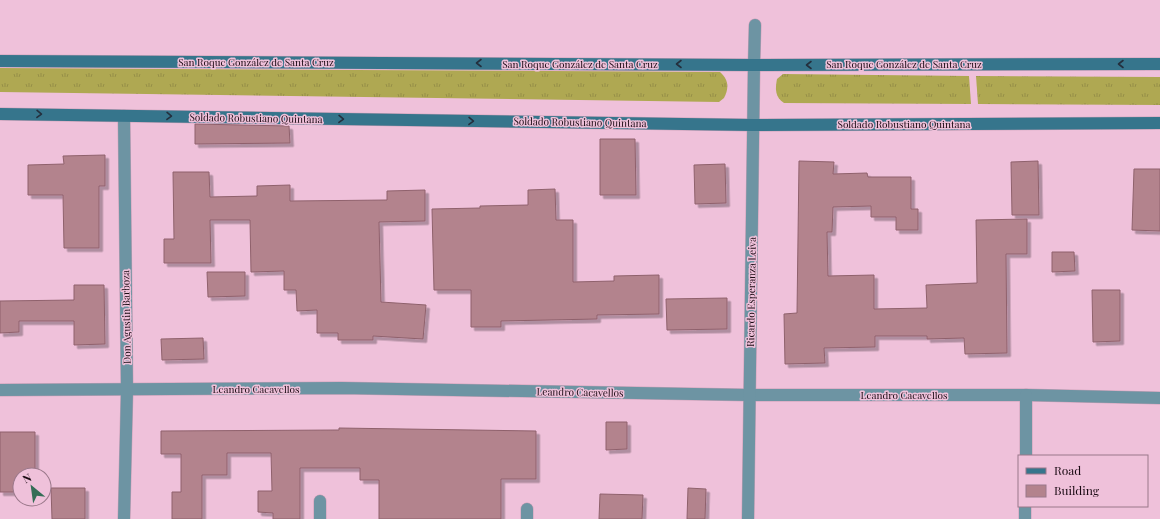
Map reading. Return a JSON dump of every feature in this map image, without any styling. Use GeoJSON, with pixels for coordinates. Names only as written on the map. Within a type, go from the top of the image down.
{"type":"FeatureCollection","features":[{"type":"Feature","properties":{"kind":"street","name":"Ricardo Esperanza Leiva"},"geometry":{"type":"LineString","coordinates":[[748,519],[755,25]]}},
{"type":"Feature","properties":{"kind":"street","name":"San Roque González de Santa Cruz"},"geometry":{"type":"LineString","coordinates":[[0,61],[754,65],[1160,64]]}},
{"type":"Feature","properties":{"kind":"street","name":"Soldado Robustiano Quintana"},"geometry":{"type":"LineString","coordinates":[[0,114],[753,124],[1160,123]]}},
{"type":"Feature","properties":{"kind":"street","name":"Don Agustin Barboza"},"geometry":{"type":"LineString","coordinates":[[124,116],[127,390],[124,519]]}},
{"type":"Feature","properties":{"kind":"street","name":"Leandro Cacavellos"},"geometry":{"type":"LineString","coordinates":[[0,390],[341,388],[750,395],[1026,395],[1160,398]]}},
{"type":"Feature","properties":{"kind":"street"},"geometry":{"type":"LineString","coordinates":[[1026,395],[1026,455]]}},
{"type":"Feature","properties":{"kind":"street"},"geometry":{"type":"LineString","coordinates":[[320,501],[320,519]]}},
{"type":"Feature","properties":{"kind":"street"},"geometry":{"type":"LineString","coordinates":[[1025,507],[1025,519]]}},
{"type":"Feature","properties":{"kind":"green space"},"geometry":{"type":"Polygon","coordinates":[[[0,68],[720,72],[727,81],[727,91],[724,98],[719,102],[0,92],[0,68]]]}},
{"type":"Feature","properties":{"kind":"green space"},"geometry":{"type":"Polygon","coordinates":[[[783,74],[969,76],[971,104],[784,103],[777,95],[776,89],[777,79],[783,74]]]}},
{"type":"Feature","properties":{"kind":"green space"},"geometry":{"type":"Polygon","coordinates":[[[976,76],[1160,77],[1160,105],[978,104],[976,76]]]}},
{"type":"Feature","properties":{"kind":"building"},"geometry":{"type":"Polygon","coordinates":[[[195,124],[289,126],[290,143],[195,144],[195,124]]]}},
{"type":"Feature","properties":{"kind":"building"},"geometry":{"type":"Polygon","coordinates":[[[600,139],[635,139],[636,195],[600,195],[600,139]]]}},
{"type":"Feature","properties":{"kind":"building"},"geometry":{"type":"Polygon","coordinates":[[[105,155],[105,186],[99,186],[99,248],[64,248],[63,195],[28,195],[28,165],[64,164],[63,156],[105,155]]]}},
{"type":"Feature","properties":{"kind":"building"},"geometry":{"type":"Polygon","coordinates":[[[799,161],[834,162],[833,174],[867,173],[868,177],[911,177],[911,209],[918,209],[918,230],[896,230],[896,217],[871,217],[871,206],[833,207],[832,232],[827,232],[828,276],[874,275],[874,309],[927,308],[926,285],[977,283],[976,220],[1027,219],[1027,254],[1006,254],[1007,353],[965,354],[964,338],[927,339],[927,336],[875,336],[875,347],[824,348],[825,363],[785,364],[784,314],[797,313],[799,161]]]}},
{"type":"Feature","properties":{"kind":"building"},"geometry":{"type":"Polygon","coordinates":[[[1038,161],[1039,215],[1012,215],[1011,162],[1038,161]]]}},
{"type":"Feature","properties":{"kind":"building"},"geometry":{"type":"Polygon","coordinates":[[[725,164],[726,203],[695,204],[694,165],[725,164]]]}},
{"type":"Feature","properties":{"kind":"building"},"geometry":{"type":"Polygon","coordinates":[[[1134,169],[1160,169],[1160,231],[1132,230],[1134,169]]]}},
{"type":"Feature","properties":{"kind":"building"},"geometry":{"type":"Polygon","coordinates":[[[173,172],[209,172],[210,197],[257,196],[257,186],[290,185],[290,201],[387,200],[387,191],[425,190],[425,221],[379,222],[381,302],[426,305],[423,339],[373,336],[373,340],[338,340],[338,333],[317,333],[317,310],[297,311],[296,290],[284,290],[284,271],[251,272],[250,220],[210,220],[211,263],[164,263],[164,239],[174,239],[173,172]]]}},
{"type":"Feature","properties":{"kind":"building"},"geometry":{"type":"Polygon","coordinates":[[[555,189],[556,220],[573,220],[573,282],[614,281],[614,276],[659,275],[659,314],[597,315],[597,319],[501,321],[501,327],[471,327],[471,290],[434,290],[432,209],[528,205],[528,190],[555,189]]]}},
{"type":"Feature","properties":{"kind":"building"},"geometry":{"type":"Polygon","coordinates":[[[1052,252],[1074,252],[1075,271],[1052,272],[1052,252]]]}},
{"type":"Feature","properties":{"kind":"building"},"geometry":{"type":"Polygon","coordinates":[[[207,272],[245,272],[245,296],[208,297],[207,272]]]}},
{"type":"Feature","properties":{"kind":"building"},"geometry":{"type":"Polygon","coordinates":[[[74,285],[104,285],[105,344],[74,345],[74,321],[19,321],[19,332],[0,333],[0,301],[74,300],[74,285]]]}},
{"type":"Feature","properties":{"kind":"building"},"geometry":{"type":"Polygon","coordinates":[[[1092,290],[1120,290],[1120,341],[1093,342],[1092,290]]]}},
{"type":"Feature","properties":{"kind":"building"},"geometry":{"type":"Polygon","coordinates":[[[727,298],[727,329],[667,330],[666,299],[727,298]]]}},
{"type":"Feature","properties":{"kind":"building"},"geometry":{"type":"Polygon","coordinates":[[[203,338],[204,359],[162,360],[161,339],[203,338]]]}},
{"type":"Feature","properties":{"kind":"building"},"geometry":{"type":"Polygon","coordinates":[[[606,422],[627,422],[627,449],[606,450],[606,422]]]}},
{"type":"Feature","properties":{"kind":"building"},"geometry":{"type":"Polygon","coordinates":[[[339,428],[536,431],[536,479],[501,479],[501,519],[379,519],[379,480],[360,480],[360,468],[300,468],[300,519],[273,519],[273,513],[258,512],[258,491],[272,491],[271,453],[227,453],[227,475],[202,475],[202,519],[172,519],[172,492],[181,492],[181,454],[161,454],[161,431],[339,430],[339,428]]]}},
{"type":"Feature","properties":{"kind":"building"},"geometry":{"type":"Polygon","coordinates":[[[0,432],[35,432],[35,467],[12,467],[12,492],[0,492],[0,432]]]}},
{"type":"Feature","properties":{"kind":"building"},"geometry":{"type":"Polygon","coordinates":[[[52,488],[85,488],[85,519],[52,519],[52,488]]]}},
{"type":"Feature","properties":{"kind":"building"},"geometry":{"type":"Polygon","coordinates":[[[688,488],[706,489],[705,519],[687,519],[688,488]]]}},
{"type":"Feature","properties":{"kind":"building"},"geometry":{"type":"Polygon","coordinates":[[[600,494],[643,495],[642,519],[599,519],[600,494]]]}}]}
